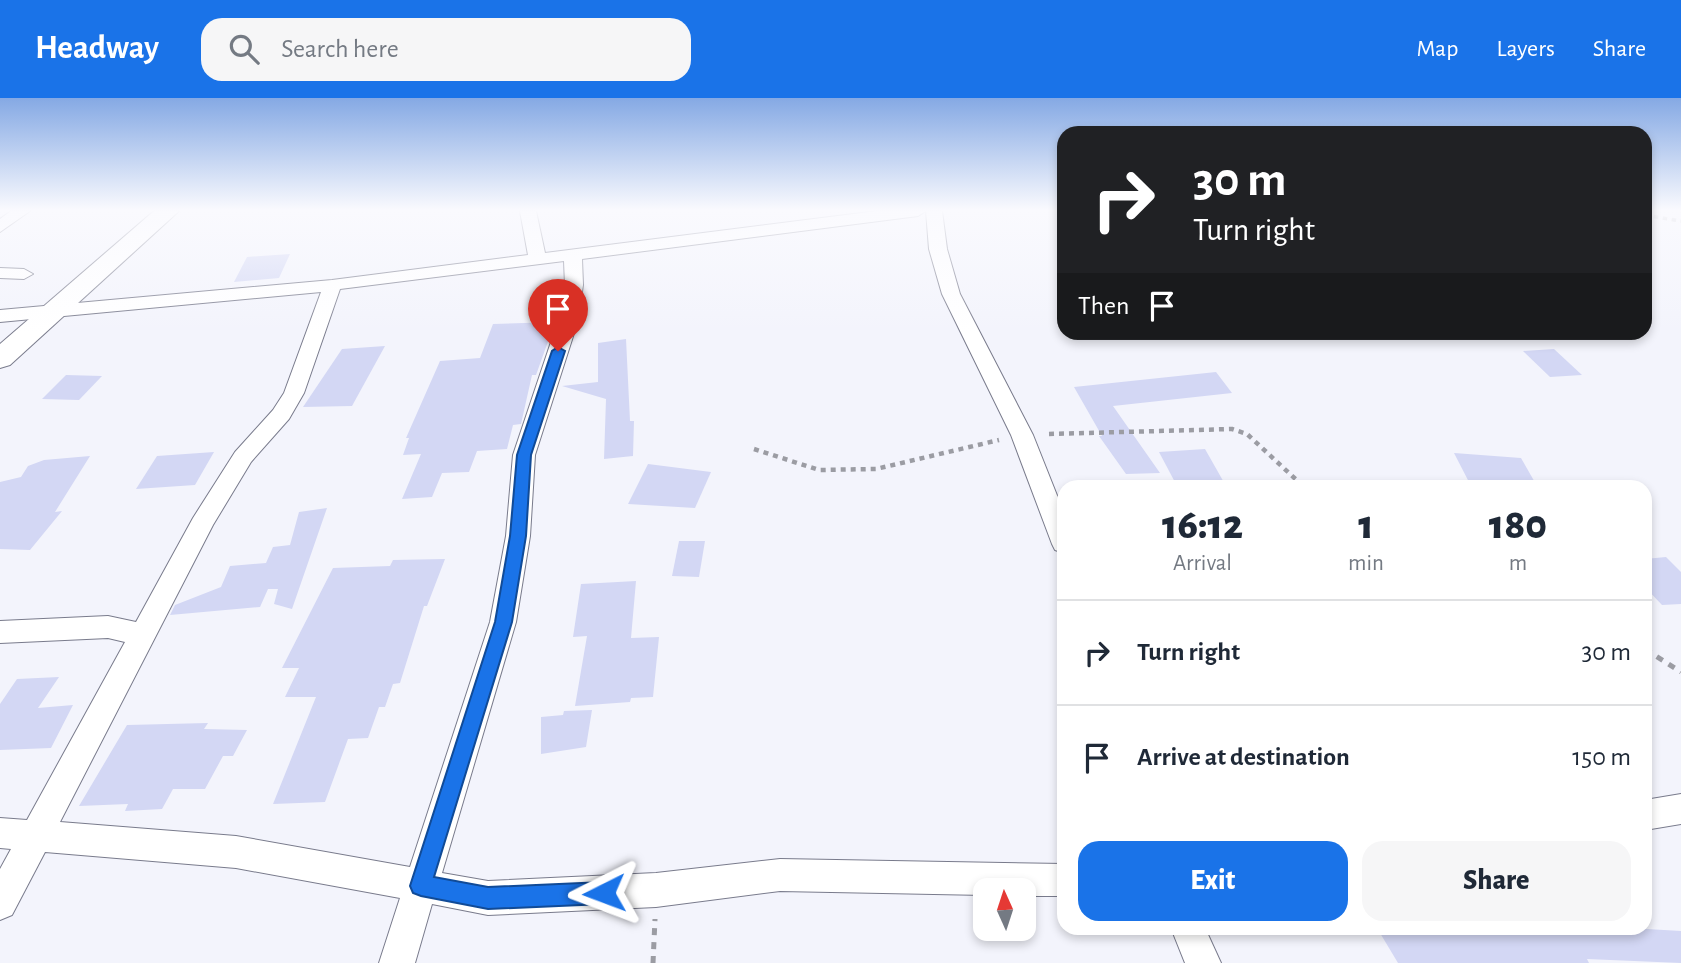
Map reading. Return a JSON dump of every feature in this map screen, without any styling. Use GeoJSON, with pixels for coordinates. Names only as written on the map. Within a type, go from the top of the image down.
{"type":"FeatureCollection","features":[{"type":"Feature","properties":{"kind":"main road"},"geometry":{"type":"LineString","coordinates":[[0,359],[122,251]]}},
{"type":"Feature","properties":{"kind":"street"},"geometry":{"type":"LineString","coordinates":[[536,251],[537,258]]}},
{"type":"Feature","properties":{"kind":"street"},"geometry":{"type":"LineString","coordinates":[[0,316],[332,285],[601,251]]}},
{"type":"Feature","properties":{"kind":"street"},"geometry":{"type":"LineString","coordinates":[[939,251],[951,294],[1022,435],[1057,526]]}},
{"type":"Feature","properties":{"kind":"street"},"geometry":{"type":"LineString","coordinates":[[397,963],[503,622],[518,536],[524,455],[567,324],[574,285],[573,255]]}},
{"type":"Feature","properties":{"kind":"street"},"geometry":{"type":"LineString","coordinates":[[0,273],[24,274]]}},
{"type":"Feature","properties":{"kind":"street"},"geometry":{"type":"LineString","coordinates":[[0,903],[202,524],[243,457],[282,414],[294,393],[332,285]]}},
{"type":"Feature","properties":{"kind":"street"},"geometry":{"type":"LineString","coordinates":[[0,632],[108,627],[143,635]]}},
{"type":"Feature","properties":{"kind":"street"},"geometry":{"type":"LineString","coordinates":[[1652,814],[1681,809]]}},
{"type":"Feature","properties":{"kind":"street"},"geometry":{"type":"LineString","coordinates":[[0,833],[236,852],[488,898],[656,890],[780,875],[1057,880]]}},
{"type":"Feature","properties":{"kind":"street"},"geometry":{"type":"LineString","coordinates":[[1191,935],[1203,963]]}},
{"type":"Feature","properties":{"kind":"path"},"geometry":{"type":"LineString","coordinates":[[1652,653],[1681,672]]}},
{"type":"Feature","properties":{"kind":"path"},"geometry":{"type":"LineString","coordinates":[[653,963],[656,890]]}},
{"type":"Feature","properties":{"kind":"building"},"geometry":{"type":"Polygon","coordinates":[[[290,254],[279,278],[234,282],[247,257],[290,254]]]}},
{"type":"Feature","properties":{"kind":"building"},"geometry":{"type":"Polygon","coordinates":[[[555,322],[536,375],[532,375],[521,424],[513,425],[507,449],[477,451],[469,472],[442,473],[432,497],[402,499],[421,454],[403,455],[409,438],[406,438],[440,361],[480,358],[493,324],[555,322]]]}},
{"type":"Feature","properties":{"kind":"building"},"geometry":{"type":"Polygon","coordinates":[[[626,339],[630,421],[634,421],[633,456],[604,459],[606,399],[562,386],[598,382],[598,343],[626,339]]]}},
{"type":"Feature","properties":{"kind":"building"},"geometry":{"type":"Polygon","coordinates":[[[385,346],[352,406],[303,407],[342,349],[385,346]]]}},
{"type":"Feature","properties":{"kind":"building"},"geometry":{"type":"Polygon","coordinates":[[[1554,349],[1582,375],[1550,377],[1523,351],[1554,349]]]}},
{"type":"Feature","properties":{"kind":"building"},"geometry":{"type":"Polygon","coordinates":[[[1216,372],[1232,393],[1113,406],[1160,473],[1126,474],[1099,436],[1102,436],[1074,387],[1216,372]]]}},
{"type":"Feature","properties":{"kind":"building"},"geometry":{"type":"Polygon","coordinates":[[[66,375],[102,376],[79,400],[42,399],[66,375]]]}},
{"type":"Feature","properties":{"kind":"building"},"geometry":{"type":"Polygon","coordinates":[[[1205,449],[1223,480],[1174,480],[1159,452],[1205,449]]]}},
{"type":"Feature","properties":{"kind":"building"},"geometry":{"type":"Polygon","coordinates":[[[214,452],[195,485],[136,489],[157,456],[214,452]]]}},
{"type":"Feature","properties":{"kind":"building"},"geometry":{"type":"Polygon","coordinates":[[[1454,453],[1521,458],[1534,480],[1468,480],[1454,453]]]}},
{"type":"Feature","properties":{"kind":"building"},"geometry":{"type":"Polygon","coordinates":[[[90,456],[55,512],[62,511],[30,550],[0,549],[0,482],[21,477],[28,466],[44,460],[90,456]]]}},
{"type":"Feature","properties":{"kind":"building"},"geometry":{"type":"Polygon","coordinates":[[[648,464],[711,472],[695,508],[628,504],[648,464]]]}},
{"type":"Feature","properties":{"kind":"building"},"geometry":{"type":"Polygon","coordinates":[[[327,508],[292,609],[274,604],[278,589],[268,589],[260,607],[170,615],[175,605],[221,587],[230,566],[266,563],[273,547],[290,545],[299,512],[327,508]]]}},
{"type":"Feature","properties":{"kind":"building"},"geometry":{"type":"Polygon","coordinates":[[[679,541],[705,541],[699,577],[672,576],[679,541]]]}},
{"type":"Feature","properties":{"kind":"building"},"geometry":{"type":"Polygon","coordinates":[[[1666,557],[1681,572],[1681,604],[1662,605],[1652,594],[1652,558],[1666,557]]]}},
{"type":"Feature","properties":{"kind":"building"},"geometry":{"type":"Polygon","coordinates":[[[445,559],[427,606],[424,606],[400,683],[393,684],[385,707],[379,707],[368,738],[348,739],[325,802],[273,804],[316,697],[285,697],[299,668],[282,668],[333,568],[390,566],[393,560],[445,559]]]}},
{"type":"Feature","properties":{"kind":"building"},"geometry":{"type":"Polygon","coordinates":[[[636,581],[631,638],[659,637],[653,697],[631,698],[630,702],[575,706],[587,636],[573,637],[581,584],[636,581]]]}},
{"type":"Feature","properties":{"kind":"building"},"geometry":{"type":"Polygon","coordinates":[[[59,677],[38,708],[73,705],[51,748],[0,750],[0,704],[17,679],[59,677]]]}},
{"type":"Feature","properties":{"kind":"building"},"geometry":{"type":"Polygon","coordinates":[[[592,710],[586,747],[541,754],[541,717],[563,715],[564,711],[592,710]]]}},
{"type":"Feature","properties":{"kind":"building"},"geometry":{"type":"Polygon","coordinates":[[[208,723],[204,729],[247,730],[233,756],[223,756],[205,789],[173,789],[162,809],[125,811],[128,804],[79,806],[127,725],[208,723]]]}},
{"type":"Feature","properties":{"kind":"building"},"geometry":{"type":"Polygon","coordinates":[[[1652,929],[1681,931],[1681,963],[1587,959],[1589,963],[1398,963],[1381,935],[1652,935],[1652,929]]]}},
{"type":"Feature","properties":{"kind":"route"},"geometry":{"type":"LineString","coordinates":[[558,351],[524,455],[518,536],[503,622],[421,886],[488,898],[604,893]]}}]}
